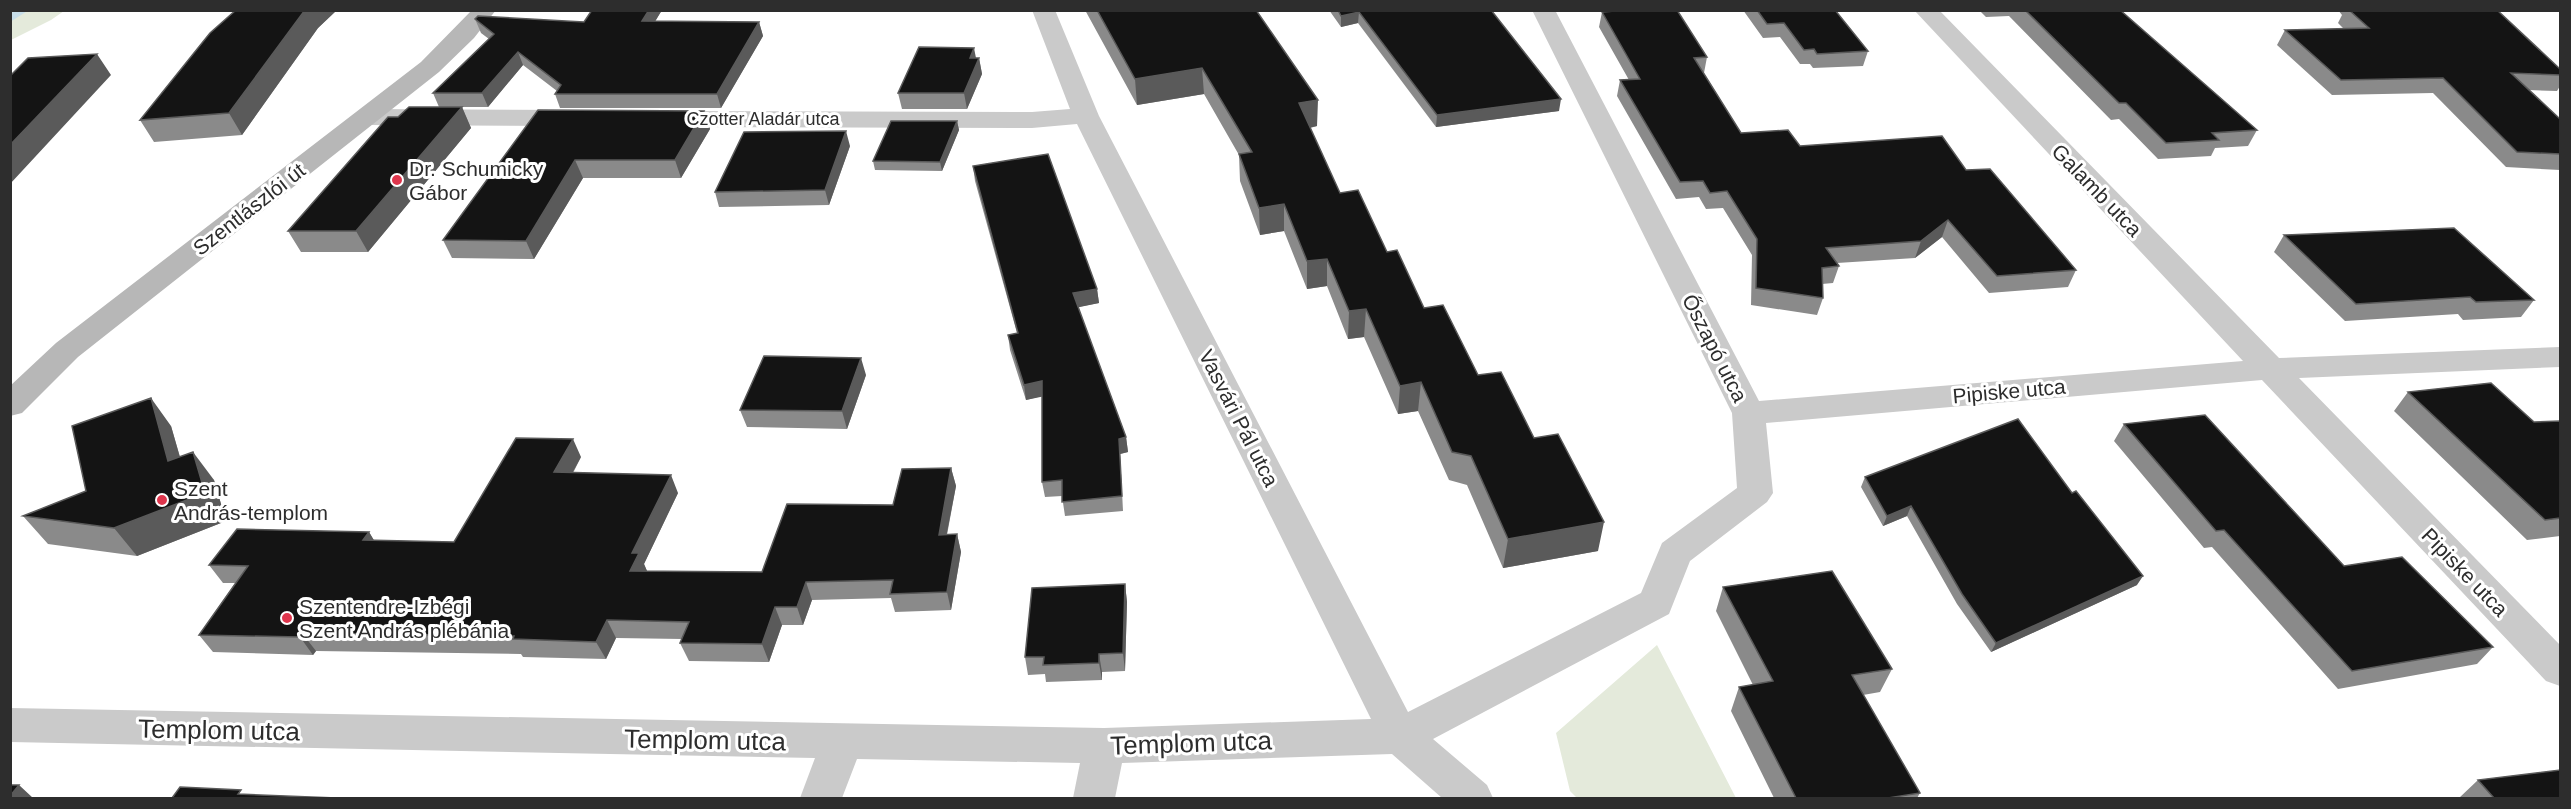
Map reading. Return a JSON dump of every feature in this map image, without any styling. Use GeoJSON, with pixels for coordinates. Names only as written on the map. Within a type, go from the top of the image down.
{"type":"FeatureCollection","features":[{"type":"Feature","properties":{"kind":"main road","name":"Szentlászlói út"},"geometry":{"type":"LineString","coordinates":[[10,405],[67,350],[429,67],[466,33],[485,10]]}},
{"type":"Feature","properties":{"kind":"street","name":"Vasvári Pál utca"},"geometry":{"type":"LineString","coordinates":[[1043,10],[1086,116],[1400,736],[1472,798]]}},
{"type":"Feature","properties":{"kind":"street","name":"Őszapó utca"},"geometry":{"type":"LineString","coordinates":[[1400,736],[1656,603],[1675,553],[1755,493],[1749,413],[1543,10]]}},
{"type":"Feature","properties":{"kind":"street","name":"Galamb utca"},"geometry":{"type":"LineString","coordinates":[[1925,10],[2269,369]]}},
{"type":"Feature","properties":{"kind":"street","name":"Czotter Aladár utca"},"geometry":{"type":"LineString","coordinates":[[640,119],[1032,120],[1086,116]]}},
{"type":"Feature","properties":{"kind":"street"},"geometry":{"type":"LineString","coordinates":[[367,117],[604,118]]}},
{"type":"Feature","properties":{"kind":"street","name":"Pipiske utca"},"geometry":{"type":"LineString","coordinates":[[1749,413],[2269,369],[2560,357]]}},
{"type":"Feature","properties":{"kind":"street","name":"Pipiske utca"},"geometry":{"type":"LineString","coordinates":[[2269,369],[2560,670]]}},
{"type":"Feature","properties":{"kind":"street","name":"Templom utca"},"geometry":{"type":"LineString","coordinates":[[10,725],[842,743],[1104,746],[1400,736]]}},
{"type":"Feature","properties":{"kind":"street"},"geometry":{"type":"LineString","coordinates":[[821,798],[842,743]]}},
{"type":"Feature","properties":{"kind":"street"},"geometry":{"type":"LineString","coordinates":[[1094,798],[1104,746]]}},
{"type":"Feature","properties":{"kind":"green space"},"geometry":{"type":"Polygon","coordinates":[[[11,10],[64,10],[64,11],[11,40],[11,10]]]}},
{"type":"Feature","properties":{"kind":"green space"},"geometry":{"type":"Polygon","coordinates":[[[1657,645],[1736,798],[1577,798],[1570,791],[1556,733],[1657,645]]]}},
{"type":"Feature","properties":{"kind":"building"},"geometry":{"type":"Polygon","coordinates":[[[236,10],[305,10],[229,113],[140,120],[210,33],[236,10]]]}},
{"type":"Feature","properties":{"kind":"building"},"geometry":{"type":"Polygon","coordinates":[[[592,10],[649,10],[642,21],[759,22],[717,94],[555,94],[561,85],[518,52],[482,93],[433,93],[494,34],[475,19],[478,16],[584,22],[592,10]]]}},
{"type":"Feature","properties":{"kind":"building"},"geometry":{"type":"Polygon","coordinates":[[[1097,10],[1256,10],[1318,100],[1299,103],[1340,193],[1358,190],[1387,252],[1397,250],[1424,308],[1443,305],[1478,375],[1501,372],[1534,438],[1558,434],[1604,522],[1508,539],[1471,456],[1452,452],[1421,382],[1400,386],[1366,309],[1349,311],[1327,259],[1307,261],[1284,204],[1259,208],[1239,154],[1252,152],[1202,68],[1135,79],[1097,10]]]}},
{"type":"Feature","properties":{"kind":"building"},"geometry":{"type":"Polygon","coordinates":[[[1338,10],[1491,10],[1561,99],[1437,115],[1359,12],[1341,16],[1338,10]]]}},
{"type":"Feature","properties":{"kind":"building"},"geometry":{"type":"Polygon","coordinates":[[[1677,10],[1707,57],[1694,58],[1741,133],[1788,130],[1800,146],[1942,136],[1966,170],[1990,169],[2076,270],[1997,276],[1948,220],[1921,241],[1826,248],[1839,266],[1822,268],[1823,298],[1756,288],[1757,239],[1727,191],[1710,193],[1703,181],[1680,182],[1620,80],[1640,79],[1602,12],[1677,10]]]}},
{"type":"Feature","properties":{"kind":"building"},"geometry":{"type":"Polygon","coordinates":[[[1757,10],[1835,10],[1868,51],[1817,54],[1814,49],[1804,50],[1784,23],[1767,24],[1757,10]]]}},
{"type":"Feature","properties":{"kind":"building"},"geometry":{"type":"Polygon","coordinates":[[[2025,10],[2120,10],[2257,130],[2212,133],[2219,140],[2166,143],[2126,103],[2119,103],[2025,10]]]}},
{"type":"Feature","properties":{"kind":"building"},"geometry":{"type":"Polygon","coordinates":[[[2349,10],[2497,10],[2560,69],[2560,75],[2511,73],[2560,119],[2560,154],[2517,152],[2443,78],[2341,80],[2285,30],[2369,28],[2349,10]]]}},
{"type":"Feature","properties":{"kind":"building"},"geometry":{"type":"Polygon","coordinates":[[[919,47],[974,48],[970,58],[979,58],[964,93],[898,93],[919,47]]]}},
{"type":"Feature","properties":{"kind":"building"},"geometry":{"type":"Polygon","coordinates":[[[97,54],[10,145],[10,76],[28,58],[97,54]]]}},
{"type":"Feature","properties":{"kind":"building"},"geometry":{"type":"Polygon","coordinates":[[[409,107],[462,107],[356,231],[288,231],[388,117],[398,117],[409,107]]]}},
{"type":"Feature","properties":{"kind":"building"},"geometry":{"type":"Polygon","coordinates":[[[538,110],[704,111],[675,160],[575,160],[526,241],[443,240],[538,110]]]}},
{"type":"Feature","properties":{"kind":"building"},"geometry":{"type":"Polygon","coordinates":[[[891,121],[957,121],[940,162],[873,161],[891,121]]]}},
{"type":"Feature","properties":{"kind":"building"},"geometry":{"type":"Polygon","coordinates":[[[846,131],[825,190],[715,192],[744,132],[846,131]]]}},
{"type":"Feature","properties":{"kind":"building"},"geometry":{"type":"Polygon","coordinates":[[[1048,154],[1097,289],[1073,293],[1126,437],[1119,439],[1122,496],[1062,502],[1062,480],[1042,482],[1042,381],[1024,385],[1008,335],[1018,333],[973,166],[1048,154]]]}},
{"type":"Feature","properties":{"kind":"building"},"geometry":{"type":"Polygon","coordinates":[[[2454,228],[2534,300],[2476,302],[2470,297],[2356,304],[2284,235],[2454,228]]]}},
{"type":"Feature","properties":{"kind":"building"},"geometry":{"type":"Polygon","coordinates":[[[764,356],[861,358],[842,411],[740,410],[764,356]]]}},
{"type":"Feature","properties":{"kind":"building"},"geometry":{"type":"Polygon","coordinates":[[[2491,383],[2534,422],[2560,421],[2560,518],[2545,520],[2408,392],[2491,383]]]}},
{"type":"Feature","properties":{"kind":"building"},"geometry":{"type":"Polygon","coordinates":[[[151,398],[168,461],[193,452],[205,493],[114,528],[23,516],[86,491],[72,426],[151,398]]]}},
{"type":"Feature","properties":{"kind":"building"},"geometry":{"type":"Polygon","coordinates":[[[2205,415],[2344,566],[2402,557],[2493,647],[2352,671],[2224,530],[2216,531],[2124,424],[2205,415]]]}},
{"type":"Feature","properties":{"kind":"building"},"geometry":{"type":"Polygon","coordinates":[[[2018,419],[2072,493],[2076,491],[2143,576],[1996,643],[1962,594],[1911,506],[1887,516],[1865,477],[2018,419]]]}},
{"type":"Feature","properties":{"kind":"building"},"geometry":{"type":"Polygon","coordinates":[[[516,438],[573,439],[554,472],[671,475],[632,553],[639,553],[630,571],[762,572],[787,504],[893,505],[902,469],[951,468],[939,535],[957,534],[947,592],[890,594],[893,580],[806,582],[797,607],[775,607],[762,644],[680,643],[689,622],[607,620],[596,642],[513,639],[514,636],[302,633],[300,637],[199,635],[248,566],[209,565],[237,529],[369,532],[363,540],[454,542],[516,438]]]}},
{"type":"Feature","properties":{"kind":"building"},"geometry":{"type":"Polygon","coordinates":[[[1832,571],[1892,669],[1852,675],[1920,793],[1888,798],[1796,798],[1739,687],[1773,681],[1723,587],[1832,571]]]}},
{"type":"Feature","properties":{"kind":"building"},"geometry":{"type":"Polygon","coordinates":[[[1125,584],[1123,653],[1099,654],[1099,663],[1043,665],[1044,657],[1025,657],[1032,588],[1125,584]]]}},
{"type":"Feature","properties":{"kind":"building"},"geometry":{"type":"Polygon","coordinates":[[[2560,770],[2560,798],[2494,798],[2478,780],[2560,770]]]}},
{"type":"Feature","properties":{"kind":"building"},"geometry":{"type":"Polygon","coordinates":[[[10,785],[19,785],[10,796],[10,785]]]}},
{"type":"Feature","properties":{"kind":"building"},"geometry":{"type":"Polygon","coordinates":[[[180,787],[241,790],[238,794],[337,798],[172,798],[180,787]]]}},
{"type":"Feature","properties":{"kind":"waterway"},"geometry":{"type":"LineString","coordinates":[[10,19],[24,10]]}},
{"type":"Feature","properties":{"kind":"place","name":"Dr. Schumicky Gábor"},"geometry":{"type":"Point","coordinates":[397,180]}},
{"type":"Feature","properties":{"kind":"place","name":"Szent András-templom"},"geometry":{"type":"Point","coordinates":[162,500]}},
{"type":"Feature","properties":{"kind":"place","name":"Szentendre-Izbégi Szent András plébánia"},"geometry":{"type":"Point","coordinates":[287,618]}}]}
